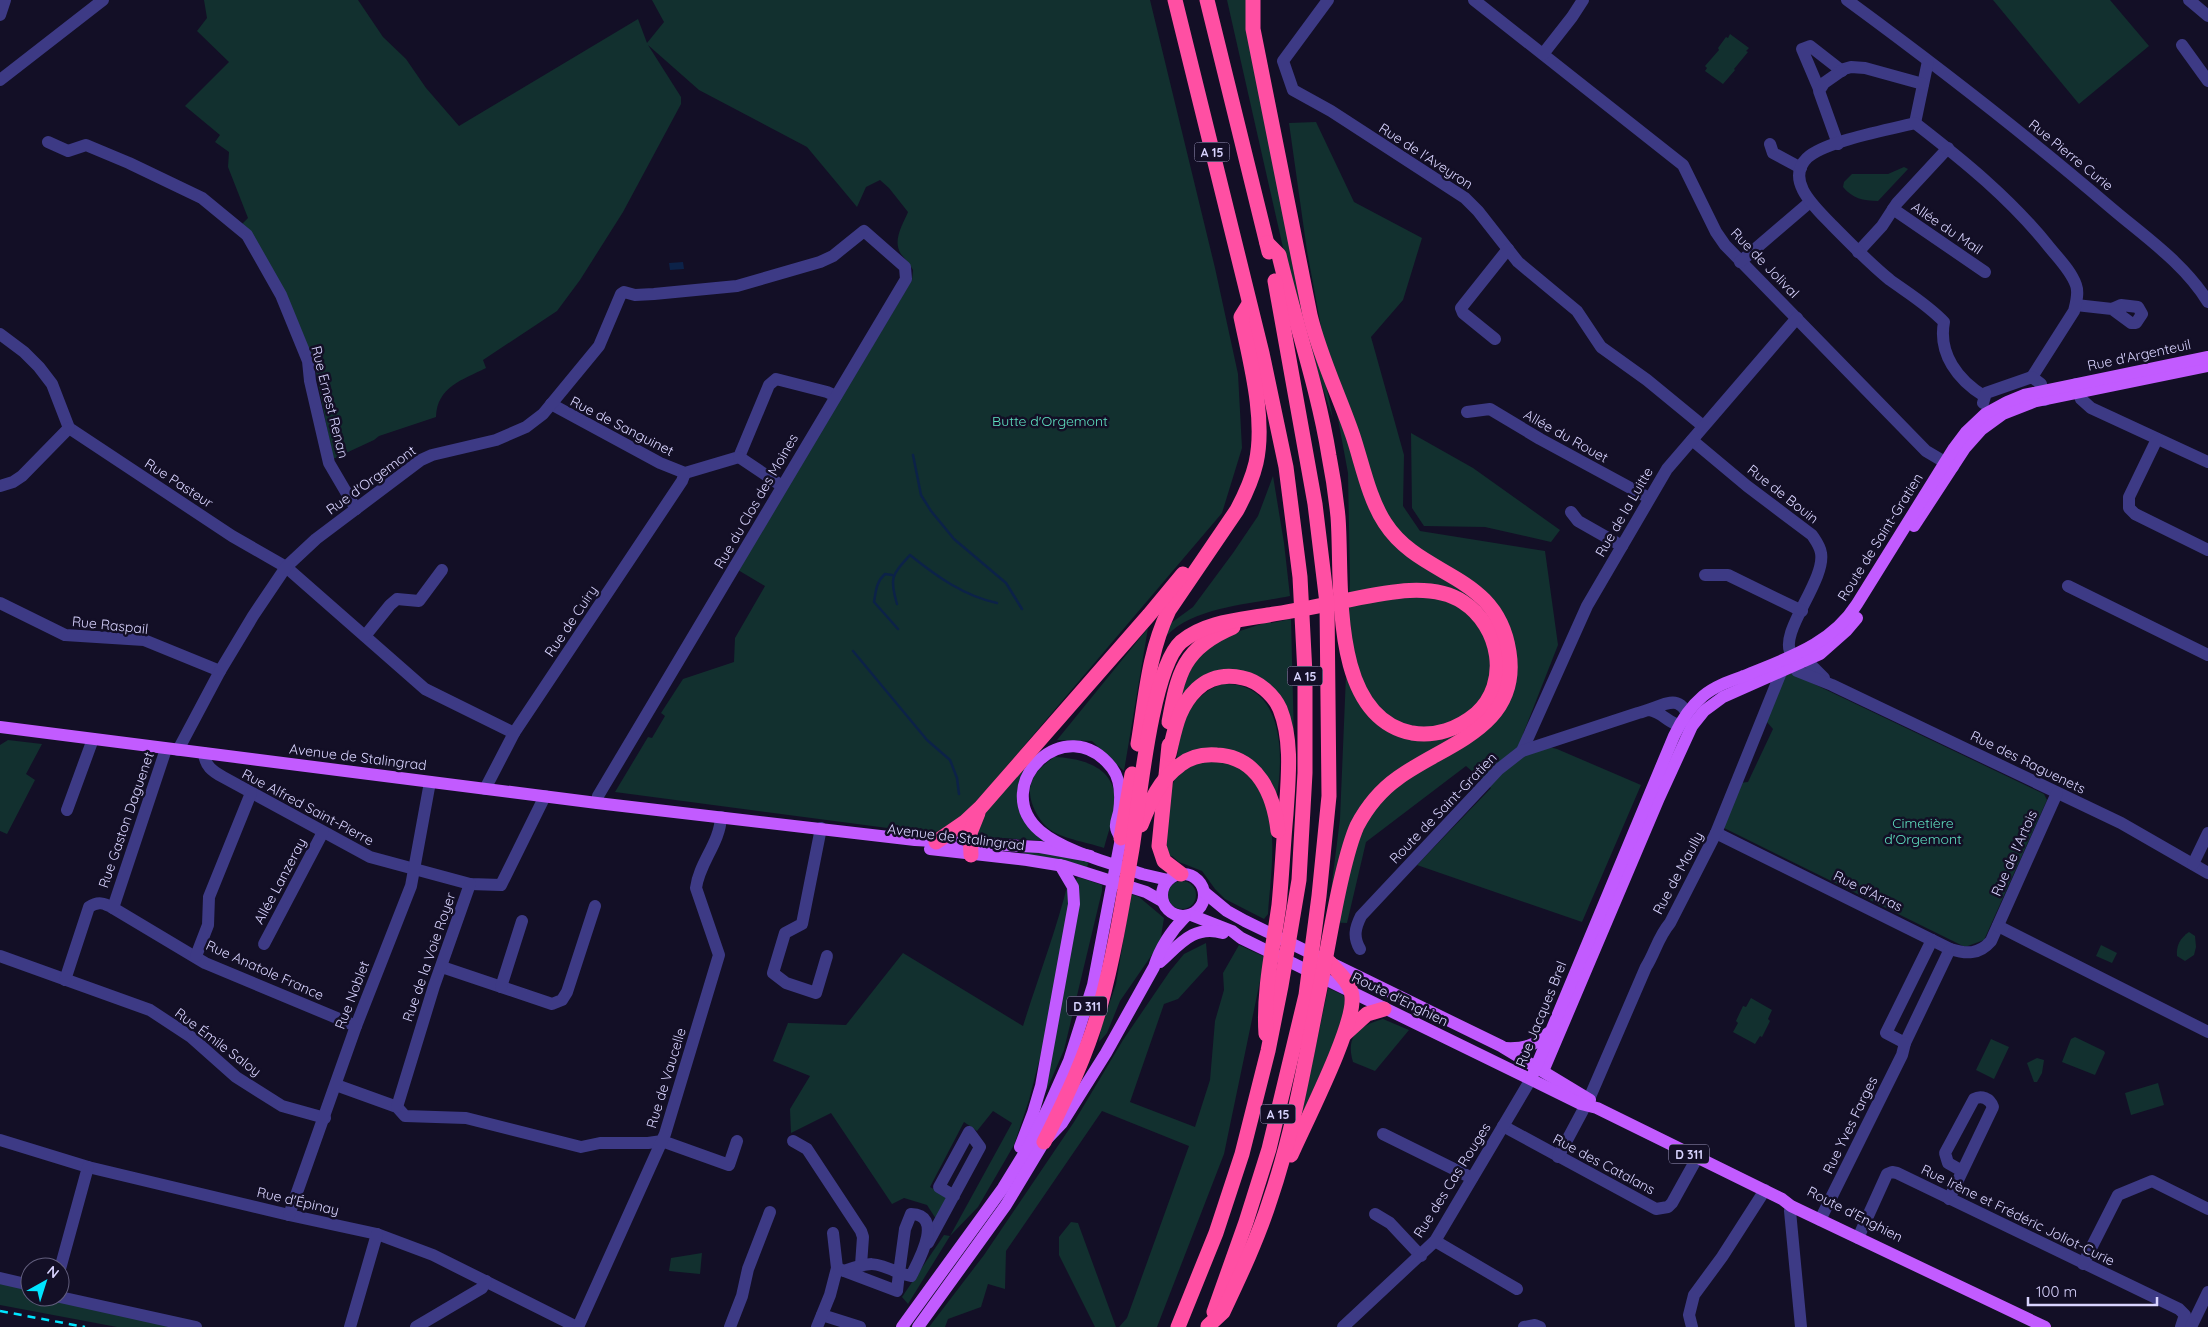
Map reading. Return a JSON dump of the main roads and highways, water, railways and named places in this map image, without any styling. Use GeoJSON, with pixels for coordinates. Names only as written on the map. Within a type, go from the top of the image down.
{"type":"FeatureCollection","features":[{"type":"Feature","properties":{"kind":"highway","name":"A 15"},"geometry":{"type":"LineString","coordinates":[[1176,0],[1262,353],[1286,467],[1300,577],[1305,674],[1305,773],[1299,880],[1281,986],[1268,1051],[1242,1154],[1216,1233],[1178,1327]]}},
{"type":"Feature","properties":{"kind":"highway","name":"A 15"},"geometry":{"type":"LineString","coordinates":[[1207,0],[1267,243],[1315,504],[1327,603],[1329,796],[1319,896],[1306,995],[1270,1149],[1208,1326]]}},
{"type":"Feature","properties":{"kind":"highway"},"geometry":{"type":"LineString","coordinates":[[1208,1326],[1223,1312],[1270,1202],[1279,1172],[1318,1000],[1334,907],[1349,849],[1358,826],[1370,806],[1398,778],[1456,746],[1490,718],[1505,692],[1509,677],[1509,651],[1502,624],[1482,596],[1408,548],[1392,534],[1380,514],[1312,325],[1253,29],[1253,0]]}},
{"type":"Feature","properties":{"kind":"highway"},"geometry":{"type":"LineString","coordinates":[[1267,243],[1279,255],[1323,425],[1338,515],[1339,576],[1346,649],[1355,681],[1363,696],[1378,716],[1399,729],[1413,733],[1430,734],[1449,730],[1465,723],[1487,701],[1495,684],[1498,664],[1494,640],[1484,621],[1462,601],[1438,592],[1411,590],[1369,592]]}},
{"type":"Feature","properties":{"kind":"highway"},"geometry":{"type":"LineString","coordinates":[[1121,838],[1156,638],[1169,610],[1237,510],[1245,495],[1256,462],[1258,417],[1241,317],[1249,304]]}},
{"type":"Feature","properties":{"kind":"highway"},"geometry":{"type":"LineString","coordinates":[[936,842],[965,822],[981,807],[1150,615],[1183,574],[1211,546]]}},
{"type":"Feature","properties":{"kind":"highway"},"geometry":{"type":"LineString","coordinates":[[1141,725],[1160,659],[1165,649],[1177,635],[1190,626],[1208,619],[1369,592],[1404,582],[1425,582],[1456,589],[1473,599],[1488,613],[1496,624],[1509,651]]}},
{"type":"Feature","properties":{"kind":"highway"},"geometry":{"type":"LineString","coordinates":[[1169,759],[1169,723],[1176,686],[1184,664],[1193,653],[1210,639],[1269,610]]}},
{"type":"Feature","properties":{"kind":"highway"},"geometry":{"type":"LineString","coordinates":[[1044,1142],[1064,1102],[1099,1009],[1132,850],[1140,786],[1160,682],[1171,655],[1178,645],[1198,631],[1225,622],[1250,618]]}},
{"type":"Feature","properties":{"kind":"highway"},"geometry":{"type":"LineString","coordinates":[[1174,877],[1160,853],[1159,839],[1169,759],[1181,709],[1193,693],[1208,681],[1226,676],[1245,678],[1270,694],[1280,710],[1288,742],[1287,795],[1280,897],[1265,1013],[1268,1051]]}},
{"type":"Feature","properties":{"kind":"highway"},"geometry":{"type":"LineString","coordinates":[[1132,850],[1152,799],[1169,775],[1187,760],[1199,756],[1221,755],[1235,759],[1250,767],[1270,792],[1276,814],[1282,863]]}},
{"type":"Feature","properties":{"kind":"highway"},"geometry":{"type":"LineString","coordinates":[[971,849],[970,833],[981,807]]}},
{"type":"Feature","properties":{"kind":"highway"},"geometry":{"type":"LineString","coordinates":[[1279,1172],[1287,1164],[1344,1035],[1352,1006],[1347,982],[1329,962]]}},
{"type":"Feature","properties":{"kind":"highway"},"geometry":{"type":"LineString","coordinates":[[1344,1035],[1367,1014],[1384,1008]]}},
{"type":"Feature","properties":{"kind":"main road","name":"Rue d'Argenteuil"},"geometry":{"type":"LineString","coordinates":[[1949,464],[1966,432],[1997,413],[2016,398],[2044,395],[2077,388],[2208,357]]}},
{"type":"Feature","properties":{"kind":"main road","name":"Rue d'Argenteuil"},"geometry":{"type":"LineString","coordinates":[[2077,388],[2208,366]]}},
{"type":"Feature","properties":{"kind":"main road","name":"Route de Saint-Gratien"},"geometry":{"type":"LineString","coordinates":[[1700,706],[1712,690],[1726,683],[1792,661],[1807,661],[1820,654],[1846,631],[1863,610],[1949,464]]}},
{"type":"Feature","properties":{"kind":"main road","name":"Route de Saint-Gratien"},"geometry":{"type":"LineString","coordinates":[[1700,706],[1780,673],[1792,661],[1824,639],[1849,615],[1949,464]]}},
{"type":"Feature","properties":{"kind":"main road","name":"Rue Jacques Brel"},"geometry":{"type":"LineString","coordinates":[[1700,706],[1692,726],[1537,1073],[1550,1031],[1678,726],[1683,707],[1700,706]]}},
{"type":"Feature","properties":{"kind":"main road","name":"Avenue de Stalingrad"},"geometry":{"type":"LineString","coordinates":[[0,728],[718,817],[820,832],[971,849],[1040,847],[1090,856]]}},
{"type":"Feature","properties":{"kind":"main road","name":"D 311"},"geometry":{"type":"LineString","coordinates":[[902,1327],[986,1213],[1018,1163],[1049,1106],[1079,1032],[1093,985],[1121,838],[1116,828],[1119,810],[1119,784],[1111,767],[1103,759],[1084,748],[1068,746],[1057,748],[1046,754],[1031,769],[1025,784],[1023,800],[1030,819],[1041,832],[1090,856]]}},
{"type":"Feature","properties":{"kind":"main road","name":"Avenue de Stalingrad"},"geometry":{"type":"LineString","coordinates":[[820,832],[936,842],[1001,857],[1060,865],[1140,890],[1162,901]]}},
{"type":"Feature","properties":{"kind":"main road"},"geometry":{"type":"LineString","coordinates":[[1090,856],[1142,874],[1174,877],[1188,875],[1197,880],[1204,892],[1244,922],[1329,962]]}},
{"type":"Feature","properties":{"kind":"main road"},"geometry":{"type":"LineString","coordinates":[[1018,1163],[1019,1149],[1041,1086],[1074,904],[1073,887],[1060,865]]}},
{"type":"Feature","properties":{"kind":"main road"},"geometry":{"type":"LineString","coordinates":[[1174,877],[1162,892],[1162,901],[1171,913],[1188,916],[1202,906],[1204,892]]}},
{"type":"Feature","properties":{"kind":"main road","name":"D 311"},"geometry":{"type":"LineString","coordinates":[[918,1327],[1006,1205],[1044,1142],[1062,1123],[1106,1053],[1167,940],[1188,916]]}},
{"type":"Feature","properties":{"kind":"main road","name":"Route d'Enghien"},"geometry":{"type":"LineString","coordinates":[[1188,916],[1232,931],[1241,938],[1505,1048],[1537,1073]]}},
{"type":"Feature","properties":{"kind":"main road","name":"D 311"},"geometry":{"type":"LineString","coordinates":[[1154,967],[1181,941],[1201,931],[1214,930],[1241,938]]}},
{"type":"Feature","properties":{"kind":"main road","name":"Route d'Enghien"},"geometry":{"type":"LineString","coordinates":[[1347,982],[1384,1008],[1537,1073],[1591,1104],[1697,1158],[1766,1190],[1787,1202],[1798,1202],[1821,1217],[2045,1327]]}},
{"type":"Feature","properties":{"kind":"main road"},"geometry":{"type":"LineString","coordinates":[[1505,1048],[1530,1046],[1540,1041],[1550,1031]]}},
{"type":"Feature","properties":{"kind":"water"},"geometry":{"type":"Polygon","coordinates":[[[683,262],[684,269],[670,270],[669,263],[683,262]]]}},
{"type":"Feature","properties":{"kind":"waterway"},"geometry":{"type":"LineString","coordinates":[[913,455],[921,495],[931,511],[954,539],[1006,583],[1022,609]]}},
{"type":"Feature","properties":{"kind":"waterway"},"geometry":{"type":"LineString","coordinates":[[897,604],[893,588],[894,577],[899,567],[910,555],[951,584],[973,596],[997,603]]}},
{"type":"Feature","properties":{"kind":"waterway"},"geometry":{"type":"LineString","coordinates":[[892,575],[885,574],[880,580],[874,602],[898,629]]}},
{"type":"Feature","properties":{"kind":"waterway"},"geometry":{"type":"LineString","coordinates":[[853,651],[927,740],[950,760],[957,778],[959,794]]}},
{"type":"Feature","properties":{"kind":"railway"},"geometry":{"type":"LineString","coordinates":[[0,1311],[85,1327]]}},
{"type":"Feature","properties":{"kind":"park label","name":"Butte d'Orgemont"},"geometry":{"type":"Point","coordinates":[1050,421]}},
{"type":"Feature","properties":{"kind":"park label","name":"Cimetière d'Orgemont"},"geometry":{"type":"Point","coordinates":[1923,832]}}]}
